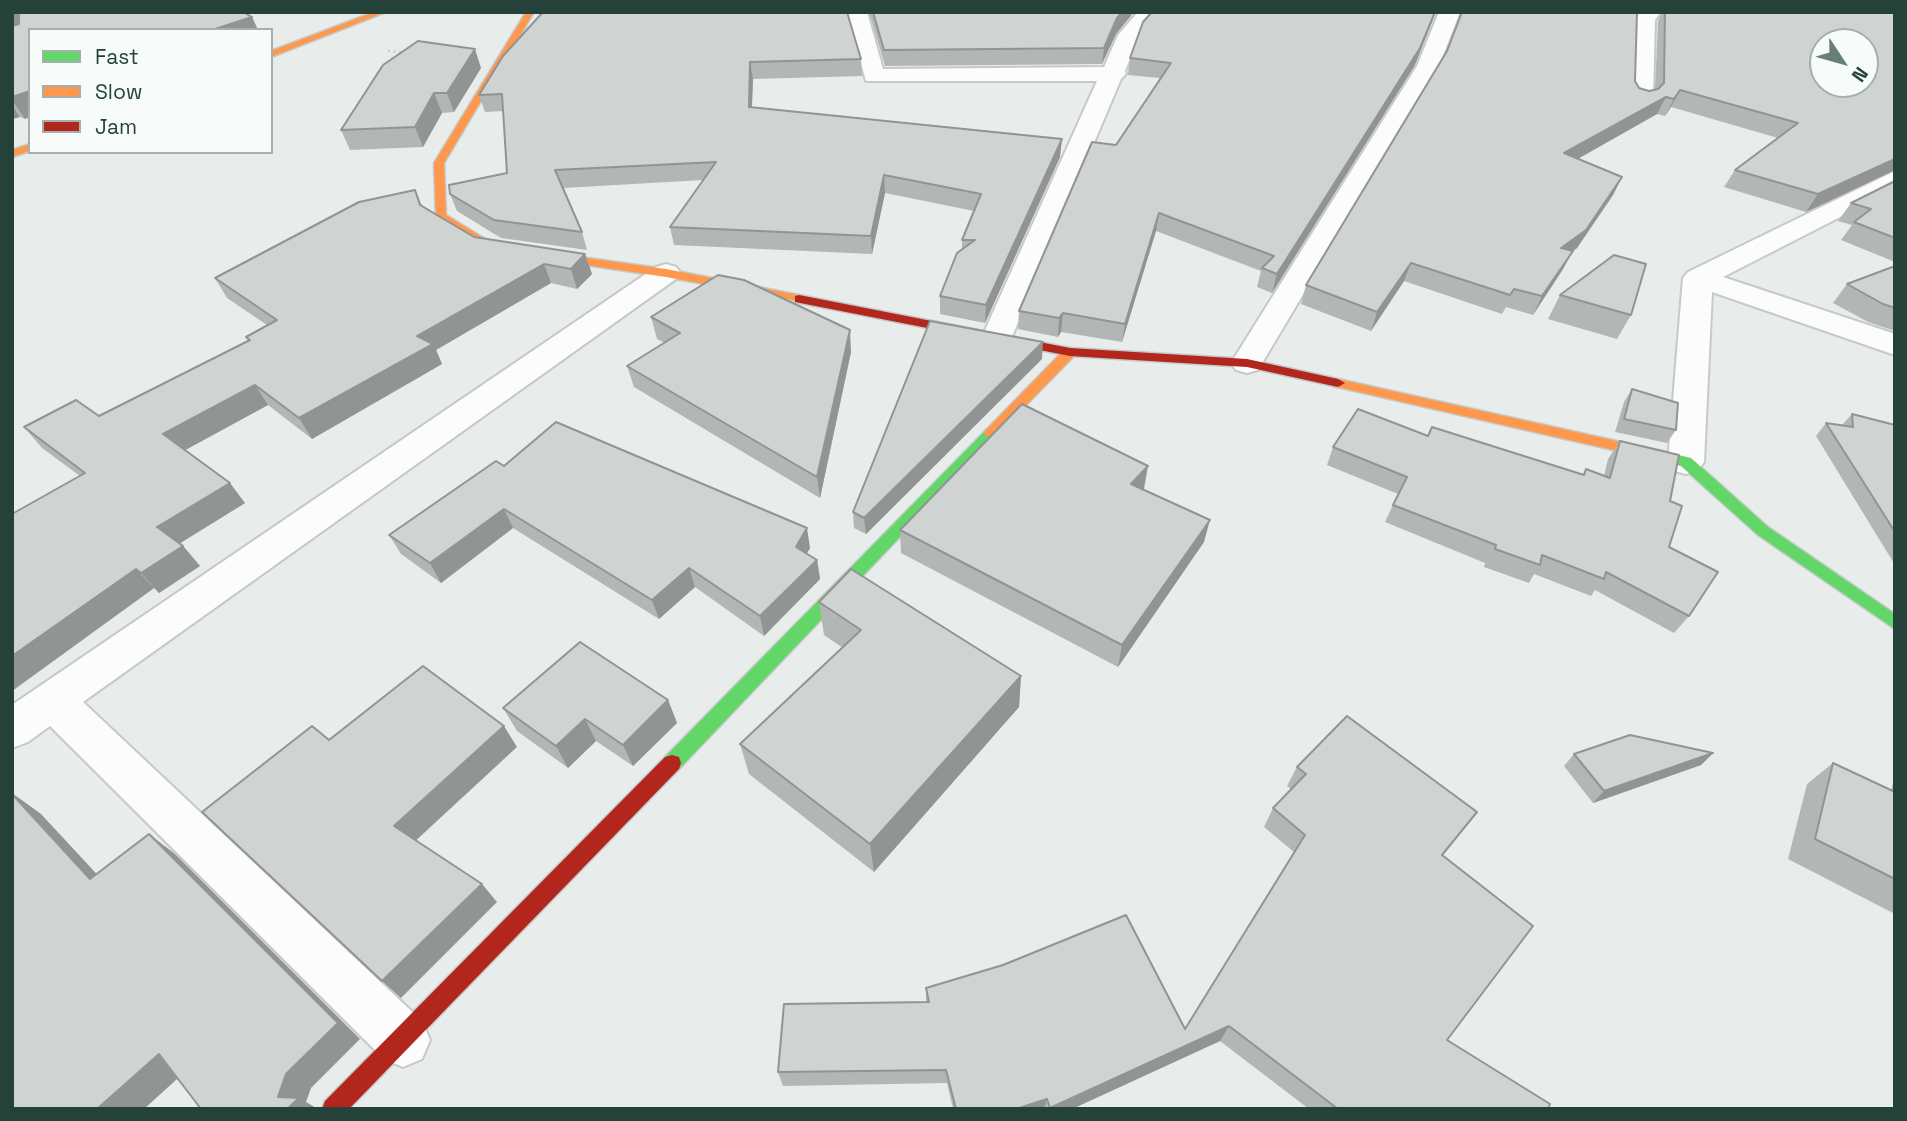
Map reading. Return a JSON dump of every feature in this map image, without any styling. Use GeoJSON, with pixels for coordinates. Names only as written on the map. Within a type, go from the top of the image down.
{"type":"FeatureCollection","features":[{"type":"Feature","properties":{"kind":"main road"},"geometry":{"type":"LineString","coordinates":[[273,53],[382,12]]}},
{"type":"Feature","properties":{"kind":"main road"},"geometry":{"type":"LineString","coordinates":[[530,12],[439,163],[440,216],[492,248],[666,273],[1070,352],[1247,363],[1686,462],[1763,531],[1895,623]]}},
{"type":"Feature","properties":{"kind":"main road"},"geometry":{"type":"LineString","coordinates":[[333,1109],[1070,352]]}},
{"type":"Feature","properties":{"kind":"street"},"geometry":{"type":"LineString","coordinates":[[856,12],[874,76],[1115,74]]}},
{"type":"Feature","properties":{"kind":"street"},"geometry":{"type":"LineString","coordinates":[[997,339],[1115,74],[1129,35],[1150,12]]}},
{"type":"Feature","properties":{"kind":"street"},"geometry":{"type":"LineString","coordinates":[[1247,363],[1428,66],[1450,12]]}},
{"type":"Feature","properties":{"kind":"street"},"geometry":{"type":"LineString","coordinates":[[1641,97],[1644,19],[1651,12]]}},
{"type":"Feature","properties":{"kind":"street"},"geometry":{"type":"LineString","coordinates":[[1698,278],[1895,179]]}},
{"type":"Feature","properties":{"kind":"street"},"geometry":{"type":"LineString","coordinates":[[12,729],[666,273]]}},
{"type":"Feature","properties":{"kind":"street"},"geometry":{"type":"LineString","coordinates":[[1698,278],[1858,330],[1895,345]]}},
{"type":"Feature","properties":{"kind":"street"},"geometry":{"type":"LineString","coordinates":[[1686,462],[1698,278]]}},
{"type":"Feature","properties":{"kind":"street"},"geometry":{"type":"LineString","coordinates":[[54,702],[403,1040]]}},
{"type":"Feature","properties":{"kind":"path"},"geometry":{"type":"LineString","coordinates":[[387,51],[414,54]]}},
{"type":"Feature","properties":{"kind":"building"},"geometry":{"type":"Polygon","coordinates":[[[19,12],[243,12],[252,17],[218,28],[28,28],[28,92],[12,97],[12,26],[19,24],[19,12]]]}},
{"type":"Feature","properties":{"kind":"building"},"geometry":{"type":"Polygon","coordinates":[[[543,12],[847,12],[861,59],[750,62],[749,107],[1062,139],[986,305],[940,296],[957,253],[975,240],[962,240],[981,194],[884,175],[871,236],[670,227],[716,162],[555,170],[582,232],[494,220],[450,194],[449,185],[507,173],[502,94],[479,95],[503,56],[543,12]]]}},
{"type":"Feature","properties":{"kind":"building"},"geometry":{"type":"Polygon","coordinates":[[[873,12],[1122,12],[1104,48],[884,50],[873,12]]]}},
{"type":"Feature","properties":{"kind":"building"},"geometry":{"type":"Polygon","coordinates":[[[1152,12],[1435,12],[1420,48],[1277,274],[1262,268],[1274,256],[1159,213],[1125,324],[1063,313],[1059,318],[1019,311],[1092,142],[1116,145],[1171,63],[1130,58],[1143,22],[1152,12]]]}},
{"type":"Feature","properties":{"kind":"building"},"geometry":{"type":"Polygon","coordinates":[[[1462,12],[1637,12],[1635,81],[1639,88],[1649,91],[1658,89],[1664,83],[1665,12],[1895,12],[1895,159],[1818,194],[1735,170],[1798,123],[1680,90],[1674,99],[1666,97],[1564,153],[1622,177],[1586,230],[1561,248],[1573,251],[1542,296],[1514,289],[1510,295],[1411,263],[1377,312],[1306,285],[1447,51],[1462,12]]]}},
{"type":"Feature","properties":{"kind":"building"},"geometry":{"type":"Polygon","coordinates":[[[418,41],[475,49],[447,93],[434,93],[415,127],[341,130],[383,65],[418,41]]]}},
{"type":"Feature","properties":{"kind":"building"},"geometry":{"type":"Polygon","coordinates":[[[1895,181],[1895,238],[1854,222],[1871,209],[1851,203],[1895,181]]]}},
{"type":"Feature","properties":{"kind":"building"},"geometry":{"type":"Polygon","coordinates":[[[415,190],[420,205],[474,237],[585,254],[571,269],[544,264],[417,336],[433,344],[299,418],[255,385],[163,434],[230,483],[157,527],[183,546],[141,573],[136,569],[12,656],[12,514],[85,473],[24,427],[76,400],[99,416],[250,340],[246,337],[277,320],[215,278],[359,202],[415,190]]]}},
{"type":"Feature","properties":{"kind":"building"},"geometry":{"type":"Polygon","coordinates":[[[1614,255],[1646,264],[1631,315],[1560,295],[1614,255]]]}},
{"type":"Feature","properties":{"kind":"building"},"geometry":{"type":"Polygon","coordinates":[[[1895,266],[1895,308],[1847,284],[1895,266]]]}},
{"type":"Feature","properties":{"kind":"building"},"geometry":{"type":"Polygon","coordinates":[[[718,275],[744,280],[850,330],[817,477],[627,366],[680,333],[651,317],[718,275]]]}},
{"type":"Feature","properties":{"kind":"building"},"geometry":{"type":"Polygon","coordinates":[[[930,321],[1043,342],[864,518],[853,512],[930,321]]]}},
{"type":"Feature","properties":{"kind":"building"},"geometry":{"type":"Polygon","coordinates":[[[1632,389],[1678,403],[1676,430],[1624,419],[1632,389]]]}},
{"type":"Feature","properties":{"kind":"building"},"geometry":{"type":"Polygon","coordinates":[[[1022,404],[1148,466],[1131,484],[1210,520],[1122,645],[900,530],[1022,404]]]}},
{"type":"Feature","properties":{"kind":"building"},"geometry":{"type":"Polygon","coordinates":[[[1358,409],[1428,436],[1432,427],[1584,475],[1586,469],[1610,478],[1620,441],[1679,455],[1670,501],[1682,506],[1669,547],[1718,572],[1689,616],[1606,572],[1604,579],[1542,555],[1540,565],[1495,549],[1496,545],[1393,505],[1407,477],[1333,447],[1358,409]]]}},
{"type":"Feature","properties":{"kind":"building"},"geometry":{"type":"Polygon","coordinates":[[[1852,414],[1895,425],[1895,532],[1826,423],[1853,427],[1852,414]]]}},
{"type":"Feature","properties":{"kind":"building"},"geometry":{"type":"Polygon","coordinates":[[[556,422],[807,528],[796,547],[817,560],[760,616],[689,568],[652,600],[504,509],[430,563],[389,535],[496,461],[504,466],[556,422]]]}},
{"type":"Feature","properties":{"kind":"building"},"geometry":{"type":"Polygon","coordinates":[[[851,569],[1021,676],[870,844],[740,744],[861,630],[819,602],[851,569]]]}},
{"type":"Feature","properties":{"kind":"building"},"geometry":{"type":"Polygon","coordinates":[[[580,642],[668,700],[623,745],[585,719],[556,746],[503,708],[580,642]]]}},
{"type":"Feature","properties":{"kind":"building"},"geometry":{"type":"Polygon","coordinates":[[[423,666],[504,726],[394,826],[482,884],[382,981],[202,812],[312,726],[329,740],[423,666]]]}},
{"type":"Feature","properties":{"kind":"building"},"geometry":{"type":"Polygon","coordinates":[[[1347,716],[1477,812],[1442,855],[1533,926],[1447,1040],[1550,1104],[1548,1109],[1338,1109],[1229,1026],[1050,1108],[1047,1099],[1016,1109],[956,1109],[946,1070],[778,1072],[784,1004],[929,1002],[926,988],[1003,965],[1126,915],[1185,1029],[1305,835],[1273,808],[1306,774],[1297,767],[1347,716]]]}},
{"type":"Feature","properties":{"kind":"building"},"geometry":{"type":"Polygon","coordinates":[[[1630,735],[1713,753],[1604,791],[1574,754],[1630,735]]]}},
{"type":"Feature","properties":{"kind":"building"},"geometry":{"type":"Polygon","coordinates":[[[1833,763],[1895,792],[1895,879],[1815,839],[1833,763]]]}},
{"type":"Feature","properties":{"kind":"building"},"geometry":{"type":"Polygon","coordinates":[[[12,794],[90,879],[149,834],[338,1023],[286,1074],[278,1097],[299,1098],[287,1109],[201,1109],[159,1054],[97,1109],[12,1109],[12,794]]]}},
{"type":"Feature","properties":{"kind":"traffic: fast"},"geometry":{"type":"LineString","coordinates":[[672,763],[991,433]]}},
{"type":"Feature","properties":{"kind":"traffic: fast"},"geometry":{"type":"LineString","coordinates":[[1666,457],[1686,462],[1763,531],[1895,623]]}},
{"type":"Feature","properties":{"kind":"traffic: slow"},"geometry":{"type":"LineString","coordinates":[[273,53],[382,12]]}},
{"type":"Feature","properties":{"kind":"traffic: slow"},"geometry":{"type":"LineString","coordinates":[[530,12],[439,163],[440,216],[492,248],[666,273],[799,299]]}},
{"type":"Feature","properties":{"kind":"traffic: slow"},"geometry":{"type":"LineString","coordinates":[[12,154],[28,148]]}},
{"type":"Feature","properties":{"kind":"traffic: slow"},"geometry":{"type":"LineString","coordinates":[[991,433],[1070,352]]}},
{"type":"Feature","properties":{"kind":"traffic: slow"},"geometry":{"type":"LineString","coordinates":[[1338,383],[1666,457]]}},
{"type":"Feature","properties":{"kind":"traffic: jam"},"geometry":{"type":"LineString","coordinates":[[799,299],[1070,352],[1247,363],[1338,383]]}},
{"type":"Feature","properties":{"kind":"traffic: jam"},"geometry":{"type":"LineString","coordinates":[[333,1109],[672,763]]}}]}
